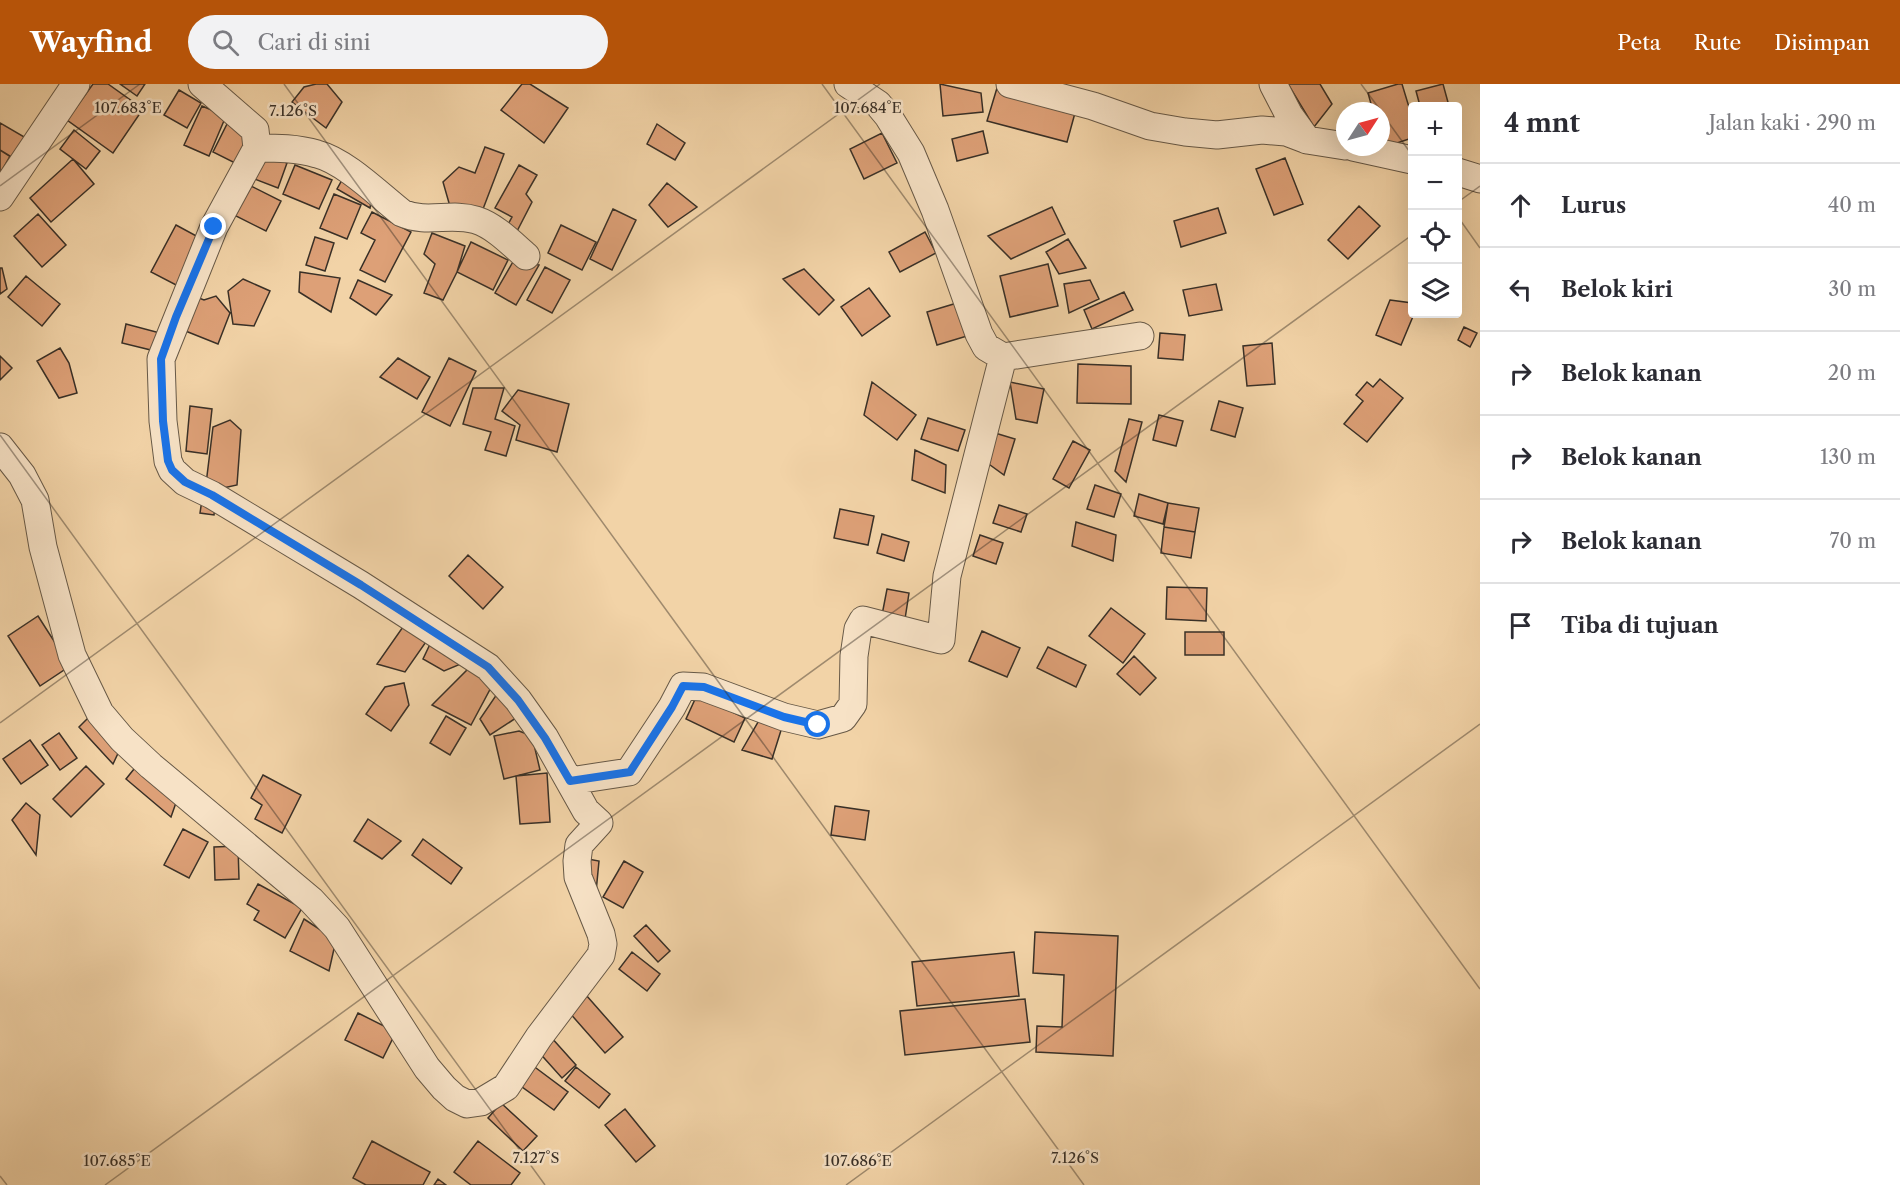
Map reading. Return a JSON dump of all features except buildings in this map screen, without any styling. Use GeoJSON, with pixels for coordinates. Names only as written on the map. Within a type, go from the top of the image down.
{"type":"FeatureCollection","features":[{"type":"Feature","properties":{"kind":"street"},"geometry":{"type":"LineString","coordinates":[[0,197],[76,84]]}},
{"type":"Feature","properties":{"kind":"street"},"geometry":{"type":"LineString","coordinates":[[0,447],[22,475],[35,500],[43,547],[72,655],[100,713],[122,739],[311,900],[337,928],[427,1068],[449,1093],[467,1104],[481,1102],[506,1088],[539,1037],[601,955],[603,944],[578,877],[577,861],[579,845],[599,823],[586,811],[539,728],[518,700],[488,667],[361,585],[212,495],[185,482],[172,470],[168,461],[163,421],[161,359],[214,227],[257,148],[255,130],[202,84]]}},
{"type":"Feature","properties":{"kind":"street"},"geometry":{"type":"LineString","coordinates":[[848,84],[878,104],[888,116],[910,153],[935,210],[979,334],[986,347],[1003,357],[1140,336]]}},
{"type":"Feature","properties":{"kind":"street"},"geometry":{"type":"LineString","coordinates":[[1010,84],[1093,106],[1162,128],[1217,135],[1262,130],[1286,132],[1307,141],[1336,145]]}},
{"type":"Feature","properties":{"kind":"street"},"geometry":{"type":"LineString","coordinates":[[1273,84],[1289,115],[1307,141]]}},
{"type":"Feature","properties":{"kind":"street"},"geometry":{"type":"LineString","coordinates":[[257,148],[284,148],[320,154],[337,162],[402,213],[414,218],[476,219],[493,228],[526,256]]}},
{"type":"Feature","properties":{"kind":"street"},"geometry":{"type":"LineString","coordinates":[[1390,155],[1408,159]]}},
{"type":"Feature","properties":{"kind":"street"},"geometry":{"type":"LineString","coordinates":[[1462,173],[1480,179]]}},
{"type":"Feature","properties":{"kind":"street"},"geometry":{"type":"LineString","coordinates":[[570,781],[630,772],[683,686],[704,687],[784,717],[818,725],[843,718],[853,704],[856,638],[863,620],[941,640],[947,576],[1003,357]]}},
{"type":"Feature","properties":{"kind":"route"},"geometry":{"type":"LineString","coordinates":[[214,227],[161,359],[163,421],[168,461],[177,476],[361,585],[488,667],[518,700],[545,738],[570,781],[630,772],[683,686],[704,687],[784,717],[818,725]]}}]}
